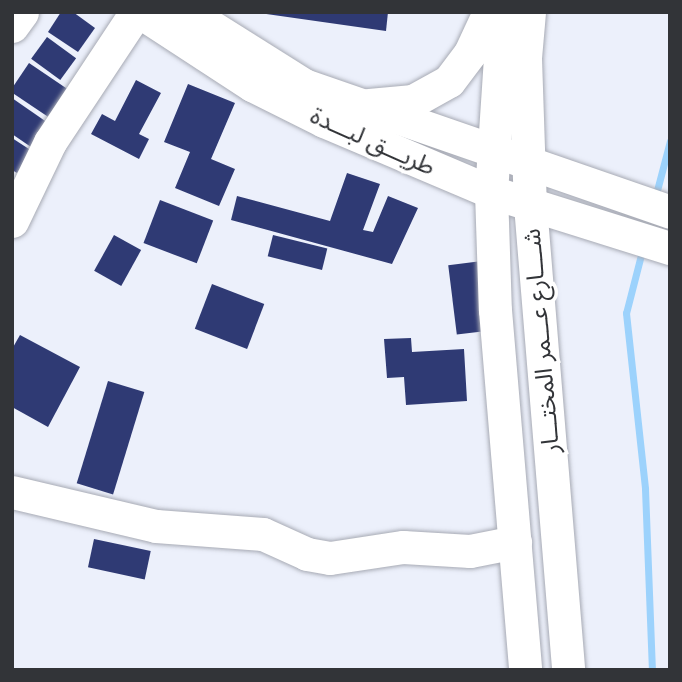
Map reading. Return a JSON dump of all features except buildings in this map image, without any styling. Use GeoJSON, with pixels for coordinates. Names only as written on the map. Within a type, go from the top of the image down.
{"type":"FeatureCollection","features":[{"type":"Feature","properties":{"kind":"street"},"geometry":{"type":"LineString","coordinates":[[12,26],[22,12]]}},
{"type":"Feature","properties":{"kind":"street"},"geometry":{"type":"LineString","coordinates":[[12,221],[50,142],[138,12]]}},
{"type":"Feature","properties":{"kind":"street","name":"طريـــق لبـــدة"},"geometry":{"type":"LineString","coordinates":[[138,12],[264,91],[492,192],[670,248]]}},
{"type":"Feature","properties":{"kind":"street","name":"طريـــق لبـــدة"},"geometry":{"type":"LineString","coordinates":[[188,12],[280,73],[358,106],[495,155],[670,212]]}},
{"type":"Feature","properties":{"kind":"street"},"geometry":{"type":"LineString","coordinates":[[358,106],[414,102],[433,93],[460,68],[489,12]]}},
{"type":"Feature","properties":{"kind":"street","name":"شــــارع عـــمر المختـــار"},"geometry":{"type":"LineString","coordinates":[[503,12],[492,192],[495,310],[526,670]]}},
{"type":"Feature","properties":{"kind":"street","name":"شــــارع عـــمر المختـــار"},"geometry":{"type":"LineString","coordinates":[[529,12],[525,58],[530,205],[568,670]]}},
{"type":"Feature","properties":{"kind":"street"},"geometry":{"type":"LineString","coordinates":[[12,492],[156,526],[263,534],[307,554],[330,558],[403,547],[470,551],[515,542]]}},
{"type":"Feature","properties":{"kind":"waterway"},"geometry":{"type":"LineString","coordinates":[[655,198],[670,141]]}},
{"type":"Feature","properties":{"kind":"waterway"},"geometry":{"type":"LineString","coordinates":[[643,247],[626,313],[645,489],[652,670]]}}]}
